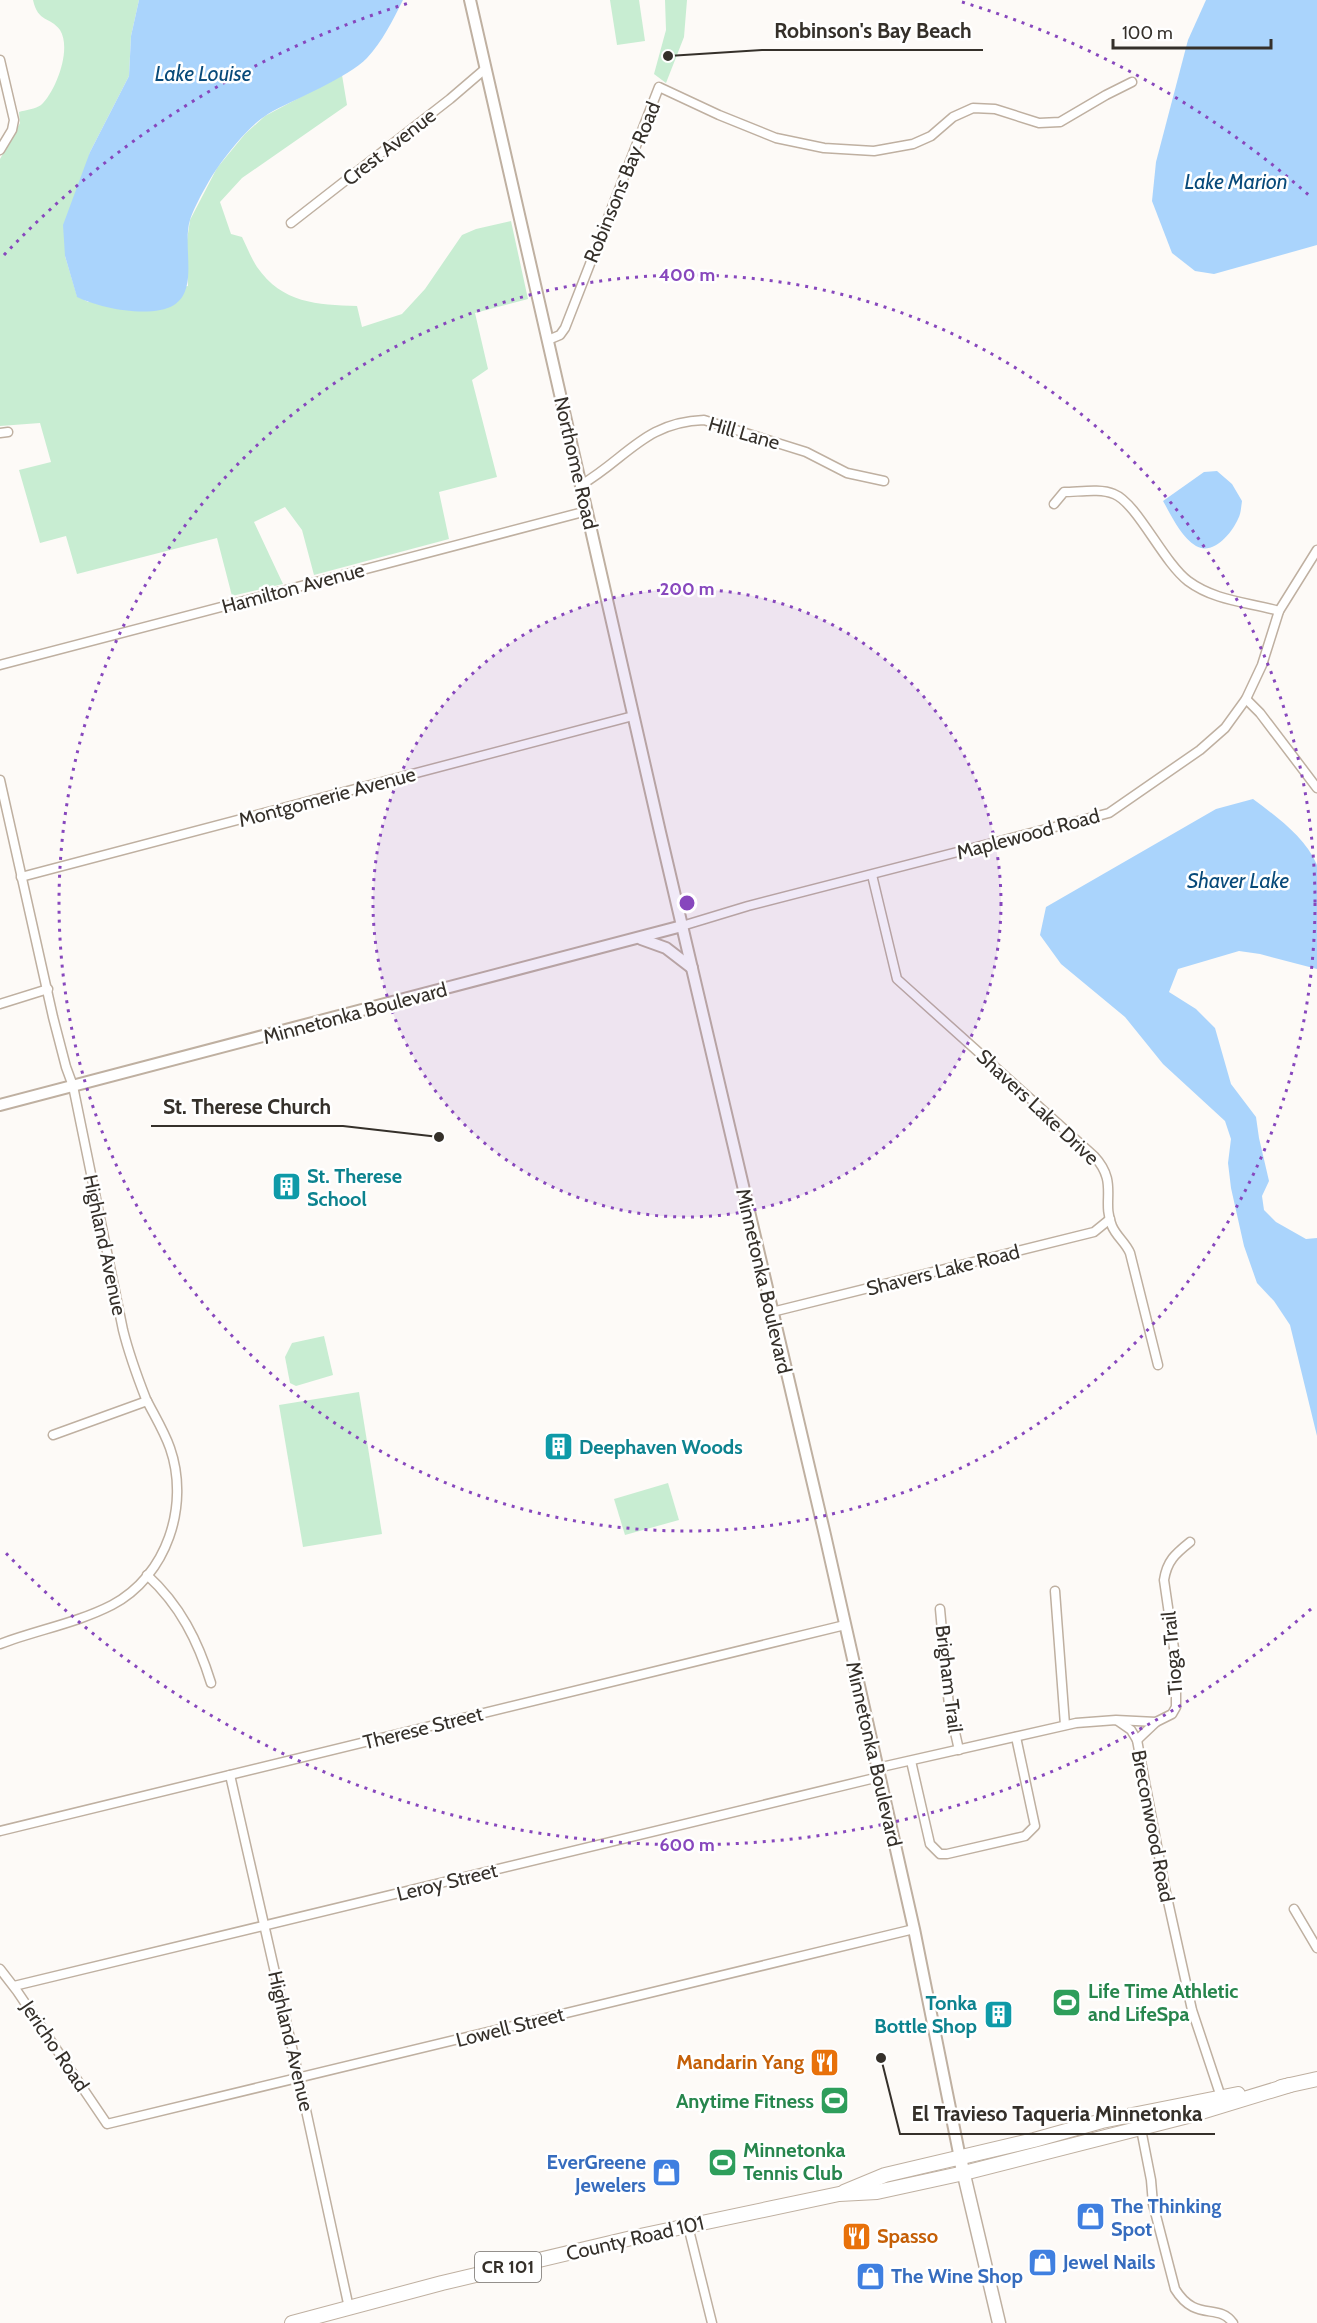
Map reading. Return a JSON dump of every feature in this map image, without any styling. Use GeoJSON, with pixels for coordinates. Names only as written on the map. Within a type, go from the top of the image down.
{"type":"FeatureCollection","features":[{"type":"Feature","properties":{"kind":"main road","name":"County Road 101"},"geometry":{"type":"LineString","coordinates":[[292,2323],[442,2283],[688,2226],[839,2194],[877,2192],[964,2174],[1141,2129],[1222,2102],[1317,2079]]}},
{"type":"Feature","properties":{"kind":"main road","name":"County Road 101"},"geometry":{"type":"LineString","coordinates":[[839,2194],[878,2177],[1034,2140],[1102,2121],[1222,2102]]}},
{"type":"Feature","properties":{"kind":"main road","name":"Minnetonka Boulevard"},"geometry":{"type":"LineString","coordinates":[[960,2158],[999,2323]]}},
{"type":"Feature","properties":{"kind":"street","name":"Northome Road"},"geometry":{"type":"LineString","coordinates":[[470,0],[682,927]]}},
{"type":"Feature","properties":{"kind":"street"},"geometry":{"type":"LineString","coordinates":[[0,60],[14,120],[12,130],[0,150]]}},
{"type":"Feature","properties":{"kind":"street","name":"Crest Avenue"},"geometry":{"type":"LineString","coordinates":[[291,223],[485,69]]}},
{"type":"Feature","properties":{"kind":"street","name":"Robinsons Bay Road"},"geometry":{"type":"LineString","coordinates":[[548,340],[560,335],[565,328],[659,87],[776,138],[824,148],[874,151],[913,144],[931,136],[953,117],[973,108],[995,109],[1039,123],[1060,122],[1131,82]]}},
{"type":"Feature","properties":{"kind":"street","name":"Hill Lane"},"geometry":{"type":"LineString","coordinates":[[581,485],[595,477],[646,436],[666,426],[686,421],[704,420],[806,452],[847,473],[884,481]]}},
{"type":"Feature","properties":{"kind":"street"},"geometry":{"type":"LineString","coordinates":[[1054,504],[1064,492],[1114,494],[1128,505],[1174,569],[1189,582],[1207,593],[1226,600],[1279,611]]}},
{"type":"Feature","properties":{"kind":"street","name":"Hamilton Avenue"},"geometry":{"type":"LineString","coordinates":[[0,664],[587,511]]}},
{"type":"Feature","properties":{"kind":"street","name":"Maplewood Road"},"geometry":{"type":"LineString","coordinates":[[682,927],[748,906],[1108,813],[1200,750],[1225,728],[1246,699],[1262,665],[1279,611],[1317,550]]}},
{"type":"Feature","properties":{"kind":"street"},"geometry":{"type":"LineString","coordinates":[[1246,699],[1260,713],[1317,788]]}},
{"type":"Feature","properties":{"kind":"street","name":"Montgomerie Avenue"},"geometry":{"type":"LineString","coordinates":[[21,877],[633,716]]}},
{"type":"Feature","properties":{"kind":"street","name":"Highland Avenue"},"geometry":{"type":"LineString","coordinates":[[0,780],[66,1067],[73,1086],[123,1330],[131,1361],[147,1401],[170,1447],[176,1468],[178,1491],[176,1514],[159,1559],[130,1592],[113,1604],[74,1621],[25,1634],[0,1644]]}},
{"type":"Feature","properties":{"kind":"street"},"geometry":{"type":"LineString","coordinates":[[0,830],[11,828]]}},
{"type":"Feature","properties":{"kind":"street","name":"Shavers Lake Drive"},"geometry":{"type":"LineString","coordinates":[[873,875],[897,979],[1100,1163],[1108,1180],[1110,1219],[1113,1229],[1126,1244],[1130,1253],[1158,1365]]}},
{"type":"Feature","properties":{"kind":"street","name":"Minnetonka Boulevard"},"geometry":{"type":"LineString","coordinates":[[0,1105],[682,927],[914,1929],[960,2158]]}},
{"type":"Feature","properties":{"kind":"street"},"geometry":{"type":"LineString","coordinates":[[640,939],[666,948],[692,968]]}},
{"type":"Feature","properties":{"kind":"street"},"geometry":{"type":"LineString","coordinates":[[0,1004],[48,989]]}},
{"type":"Feature","properties":{"kind":"street","name":"Shavers Lake Road"},"geometry":{"type":"LineString","coordinates":[[772,1312],[1094,1232],[1110,1219]]}},
{"type":"Feature","properties":{"kind":"street"},"geometry":{"type":"LineString","coordinates":[[53,1435],[147,1401]]}},
{"type":"Feature","properties":{"kind":"street","name":"Tioga Trail"},"geometry":{"type":"LineString","coordinates":[[1116,1720],[1156,1722],[1172,1714],[1176,1707],[1176,1662],[1165,1592],[1166,1568],[1180,1549],[1190,1542]]}},
{"type":"Feature","properties":{"kind":"street"},"geometry":{"type":"LineString","coordinates":[[147,1575],[167,1595],[187,1623],[211,1683]]}},
{"type":"Feature","properties":{"kind":"street"},"geometry":{"type":"LineString","coordinates":[[1055,1591],[1065,1725]]}},
{"type":"Feature","properties":{"kind":"street","name":"Brigham Trail"},"geometry":{"type":"LineString","coordinates":[[940,1609],[949,1706],[959,1750]]}},
{"type":"Feature","properties":{"kind":"street","name":"Therese Street"},"geometry":{"type":"LineString","coordinates":[[0,1831],[845,1624]]}},
{"type":"Feature","properties":{"kind":"street"},"geometry":{"type":"LineString","coordinates":[[878,1773],[911,1761],[1065,1725],[1116,1720]]}},
{"type":"Feature","properties":{"kind":"street","name":"Breconwood Road"},"geometry":{"type":"LineString","coordinates":[[1116,1720],[1131,1730],[1137,1740],[1165,1888],[1192,2010],[1222,2102]]}},
{"type":"Feature","properties":{"kind":"street"},"geometry":{"type":"LineString","coordinates":[[1137,1740],[1156,1722]]}},
{"type":"Feature","properties":{"kind":"street"},"geometry":{"type":"LineString","coordinates":[[911,1761],[930,1844],[940,1854],[947,1854],[1025,1836],[1035,1826],[1016,1737]]}},
{"type":"Feature","properties":{"kind":"street","name":"Leroy Street"},"geometry":{"type":"LineString","coordinates":[[14,1986],[878,1773]]}},
{"type":"Feature","properties":{"kind":"street","name":"Highland Avenue"},"geometry":{"type":"LineString","coordinates":[[230,1775],[349,2308]]}},
{"type":"Feature","properties":{"kind":"street"},"geometry":{"type":"LineString","coordinates":[[1294,1909],[1317,1948]]}},
{"type":"Feature","properties":{"kind":"street","name":"Lowell Street"},"geometry":{"type":"LineString","coordinates":[[107,2124],[914,1929]]}},
{"type":"Feature","properties":{"kind":"street","name":"Jericho Road"},"geometry":{"type":"LineString","coordinates":[[0,1969],[14,1986],[107,2124]]}},
{"type":"Feature","properties":{"kind":"street"},"geometry":{"type":"LineString","coordinates":[[1141,2129],[1151,2180],[1153,2204],[1175,2289],[1181,2300],[1190,2307],[1200,2311],[1221,2313],[1228,2316],[1233,2323]]}},
{"type":"Feature","properties":{"kind":"street"},"geometry":{"type":"LineString","coordinates":[[688,2226],[712,2323]]}},
{"type":"Feature","properties":{"kind":"green space"},"geometry":{"type":"Polygon","coordinates":[[[33,0],[139,0],[131,36],[129,76],[90,152],[65,256],[77,296],[88,302],[188,286],[186,247],[190,220],[217,168],[245,134],[265,116],[342,75],[347,105],[242,178],[220,202],[231,234],[242,237],[255,264],[267,279],[289,295],[301,300],[328,305],[357,306],[362,327],[402,314],[425,289],[462,235],[476,229],[511,221],[528,299],[475,313],[488,369],[472,380],[497,477],[439,492],[449,539],[314,575],[302,530],[285,507],[254,522],[283,584],[232,596],[217,538],[77,574],[66,536],[40,543],[19,470],[51,462],[40,423],[0,426],[0,159],[20,123],[19,112],[41,105],[47,99],[61,69],[64,48],[60,30],[41,16],[33,0]]]}},
{"type":"Feature","properties":{"kind":"green space"},"geometry":{"type":"Polygon","coordinates":[[[610,0],[639,0],[645,41],[617,45],[610,0]]]}},
{"type":"Feature","properties":{"kind":"green space"},"geometry":{"type":"Polygon","coordinates":[[[665,0],[687,0],[684,37],[666,83],[654,74],[666,30],[665,0]]]}},
{"type":"Feature","properties":{"kind":"green space"},"geometry":{"type":"Polygon","coordinates":[[[324,1336],[333,1375],[296,1386],[290,1383],[285,1357],[292,1343],[324,1336]]]}},
{"type":"Feature","properties":{"kind":"green space"},"geometry":{"type":"Polygon","coordinates":[[[359,1392],[382,1534],[303,1547],[279,1405],[359,1392]]]}},
{"type":"Feature","properties":{"kind":"green space"},"geometry":{"type":"Polygon","coordinates":[[[668,1483],[679,1520],[625,1535],[614,1499],[668,1483]]]}},
{"type":"Feature","properties":{"kind":"water","name":"Lake Louise"},"geometry":{"type":"Polygon","coordinates":[[[139,0],[403,0],[378,45],[358,66],[334,81],[268,114],[247,131],[235,145],[211,178],[190,220],[188,278],[182,298],[174,305],[164,309],[139,312],[98,305],[77,297],[65,256],[63,225],[90,152],[129,76],[131,36],[139,0]]]}},
{"type":"Feature","properties":{"kind":"water","name":"Lake Marion"},"geometry":{"type":"Polygon","coordinates":[[[1206,0],[1317,0],[1317,245],[1214,274],[1195,271],[1172,253],[1152,201],[1156,162],[1188,40],[1206,0]]]}},
{"type":"Feature","properties":{"kind":"water"},"geometry":{"type":"Polygon","coordinates":[[[1217,471],[1232,484],[1242,501],[1240,513],[1231,531],[1221,542],[1209,548],[1202,548],[1186,537],[1163,501],[1204,472],[1217,471]]]}},
{"type":"Feature","properties":{"kind":"water","name":"Shaver Lake"},"geometry":{"type":"Polygon","coordinates":[[[1253,799],[1281,820],[1298,837],[1317,865],[1317,969],[1239,951],[1178,969],[1169,992],[1196,1009],[1215,1028],[1231,1084],[1256,1117],[1269,1181],[1262,1196],[1264,1210],[1276,1222],[1306,1239],[1317,1238],[1317,1436],[1290,1325],[1274,1301],[1257,1283],[1244,1246],[1231,1188],[1228,1163],[1231,1139],[1225,1121],[1163,1064],[1125,1017],[1061,964],[1040,935],[1046,907],[1216,809],[1253,799]]]}},
{"type":"Feature","properties":{"kind":"place","name":"Robinson's Bay Beach"},"geometry":{"type":"Point","coordinates":[668,56]}},
{"type":"Feature","properties":{"kind":"place","name":"St. Therese Church"},"geometry":{"type":"Point","coordinates":[439,1137]}},
{"type":"Feature","properties":{"kind":"place","name":"St. Therese School"},"geometry":{"type":"Point","coordinates":[286,1187]}},
{"type":"Feature","properties":{"kind":"place","name":"Deephaven Woods"},"geometry":{"type":"Point","coordinates":[558,1447]}},
{"type":"Feature","properties":{"kind":"place","name":"Life Time Athletic and LifeSpa"},"geometry":{"type":"Point","coordinates":[1067,2003]}},
{"type":"Feature","properties":{"kind":"place","name":"Tonka Bottle Shop"},"geometry":{"type":"Point","coordinates":[998,2015]}},
{"type":"Feature","properties":{"kind":"place","name":"El Travieso Taqueria Minnetonka"},"geometry":{"type":"Point","coordinates":[881,2058]}},
{"type":"Feature","properties":{"kind":"place","name":"Mandarin Yang"},"geometry":{"type":"Point","coordinates":[825,2062]}},
{"type":"Feature","properties":{"kind":"place","name":"Anytime Fitness"},"geometry":{"type":"Point","coordinates":[835,2101]}},
{"type":"Feature","properties":{"kind":"place","name":"Minnetonka Tennis Club"},"geometry":{"type":"Point","coordinates":[722,2162]}},
{"type":"Feature","properties":{"kind":"place","name":"EverGreene Jewelers"},"geometry":{"type":"Point","coordinates":[667,2173]}},
{"type":"Feature","properties":{"kind":"place","name":"The Thinking Spot"},"geometry":{"type":"Point","coordinates":[1090,2217]}},
{"type":"Feature","properties":{"kind":"place","name":"Spasso"},"geometry":{"type":"Point","coordinates":[856,2236]}},
{"type":"Feature","properties":{"kind":"place","name":"Jewel Nails"},"geometry":{"type":"Point","coordinates":[1042,2262]}},
{"type":"Feature","properties":{"kind":"place","name":"The Wine Shop"},"geometry":{"type":"Point","coordinates":[870,2276]}}]}
